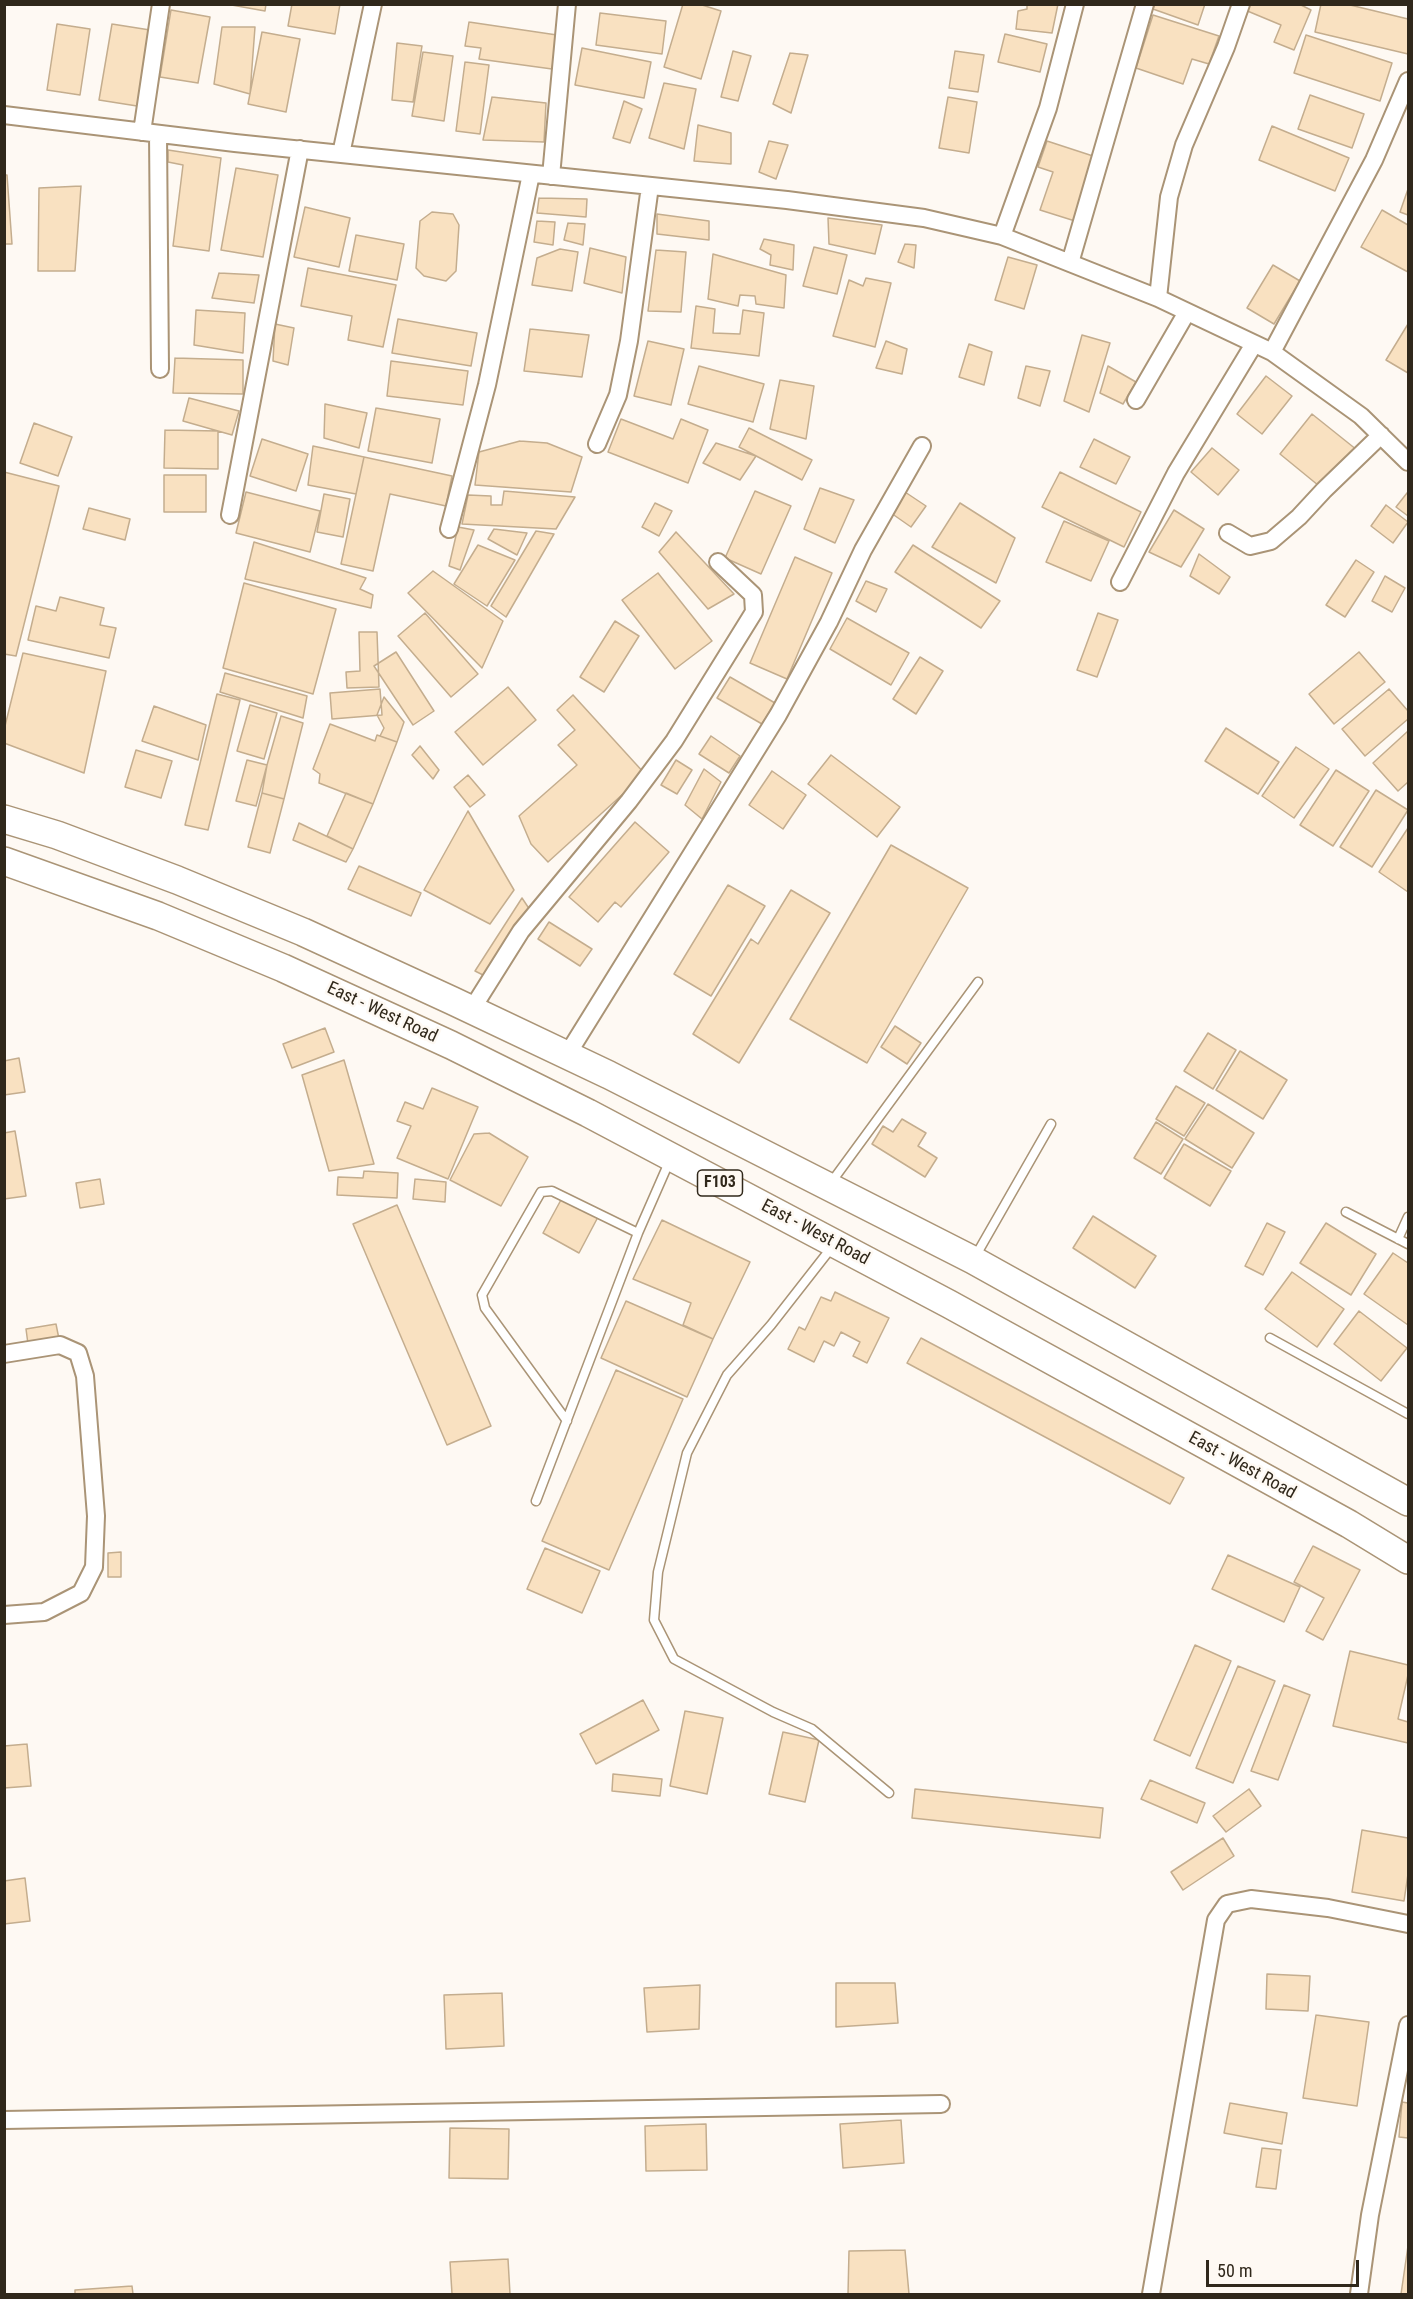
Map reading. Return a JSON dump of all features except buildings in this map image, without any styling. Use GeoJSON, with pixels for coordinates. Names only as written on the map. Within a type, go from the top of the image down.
{"type":"FeatureCollection","features":[{"type":"Feature","properties":{"kind":"main road","name":"F103"},"geometry":{"type":"LineString","coordinates":[[4,819],[57,835],[177,880],[303,932],[567,1055],[973,1260],[1408,1502]]}},
{"type":"Feature","properties":{"kind":"main road","name":"East - West Road"},"geometry":{"type":"LineString","coordinates":[[4,861],[158,916],[283,968],[451,1045],[671,1157],[834,1244],[1267,1479],[1408,1560]]}},
{"type":"Feature","properties":{"kind":"street"},"geometry":{"type":"LineString","coordinates":[[160,369],[150,133],[161,4]]}},
{"type":"Feature","properties":{"kind":"street"},"geometry":{"type":"LineString","coordinates":[[341,154],[373,4]]}},
{"type":"Feature","properties":{"kind":"street"},"geometry":{"type":"LineString","coordinates":[[551,176],[567,4]]}},
{"type":"Feature","properties":{"kind":"street"},"geometry":{"type":"LineString","coordinates":[[1002,236],[1048,108],[1075,4]]}},
{"type":"Feature","properties":{"kind":"street"},"geometry":{"type":"LineString","coordinates":[[1070,263],[1145,4]]}},
{"type":"Feature","properties":{"kind":"street"},"geometry":{"type":"LineString","coordinates":[[1158,298],[1169,197],[1184,145],[1226,47],[1241,4]]}},
{"type":"Feature","properties":{"kind":"street"},"geometry":{"type":"LineString","coordinates":[[1272,352],[1374,160],[1408,81]]}},
{"type":"Feature","properties":{"kind":"street"},"geometry":{"type":"LineString","coordinates":[[4,115],[300,150],[787,200],[924,218],[1002,236],[1158,298],[1272,352],[1361,416],[1408,462]]}},
{"type":"Feature","properties":{"kind":"street"},"geometry":{"type":"LineString","coordinates":[[230,515],[300,150]]}},
{"type":"Feature","properties":{"kind":"street"},"geometry":{"type":"LineString","coordinates":[[449,529],[487,386],[531,174]]}},
{"type":"Feature","properties":{"kind":"street"},"geometry":{"type":"LineString","coordinates":[[597,444],[618,395],[629,341],[650,186]]}},
{"type":"Feature","properties":{"kind":"street"},"geometry":{"type":"LineString","coordinates":[[1136,400],[1187,312]]}},
{"type":"Feature","properties":{"kind":"street"},"geometry":{"type":"LineString","coordinates":[[1120,582],[1182,463],[1254,344]]}},
{"type":"Feature","properties":{"kind":"street"},"geometry":{"type":"LineString","coordinates":[[1228,533],[1250,546],[1271,542],[1381,435]]}},
{"type":"Feature","properties":{"kind":"street"},"geometry":{"type":"LineString","coordinates":[[567,1055],[778,715],[829,622],[863,550],[922,446]]}},
{"type":"Feature","properties":{"kind":"street"},"geometry":{"type":"LineString","coordinates":[[472,1009],[521,931],[629,801],[674,741],[754,612],[753,595],[718,562]]}},
{"type":"Feature","properties":{"kind":"street"},"geometry":{"type":"LineString","coordinates":[[4,1354],[60,1345],[78,1353],[85,1376],[96,1516],[94,1567],[81,1593],[44,1612],[4,1615]]}},
{"type":"Feature","properties":{"kind":"street"},"geometry":{"type":"LineString","coordinates":[[1150,2295],[1216,1920],[1227,1904],[1251,1899],[1328,1908],[1408,1924]]}},
{"type":"Feature","properties":{"kind":"street"},"geometry":{"type":"LineString","coordinates":[[1359,2295],[1370,2215],[1408,2025]]}},
{"type":"Feature","properties":{"kind":"street"},"geometry":{"type":"LineString","coordinates":[[4,2120],[941,2104]]}},
{"type":"Feature","properties":{"kind":"lane"},"geometry":{"type":"LineString","coordinates":[[828,1187],[978,982]]}},
{"type":"Feature","properties":{"kind":"lane"},"geometry":{"type":"LineString","coordinates":[[973,1260],[1051,1124]]}},
{"type":"Feature","properties":{"kind":"lane"},"geometry":{"type":"LineString","coordinates":[[536,1501],[638,1233],[671,1157]]}},
{"type":"Feature","properties":{"kind":"lane"},"geometry":{"type":"LineString","coordinates":[[567,1421],[485,1308],[482,1296],[542,1192],[552,1191],[638,1233]]}},
{"type":"Feature","properties":{"kind":"lane"},"geometry":{"type":"LineString","coordinates":[[1346,1212],[1408,1244]]}},
{"type":"Feature","properties":{"kind":"lane"},"geometry":{"type":"LineString","coordinates":[[1398,1239],[1408,1217]]}},
{"type":"Feature","properties":{"kind":"lane"},"geometry":{"type":"LineString","coordinates":[[834,1244],[771,1325],[727,1375],[687,1453],[658,1572],[654,1620],[674,1659],[773,1712],[812,1729],[889,1793]]}},
{"type":"Feature","properties":{"kind":"lane"},"geometry":{"type":"LineString","coordinates":[[1270,1338],[1408,1414]]}}]}
